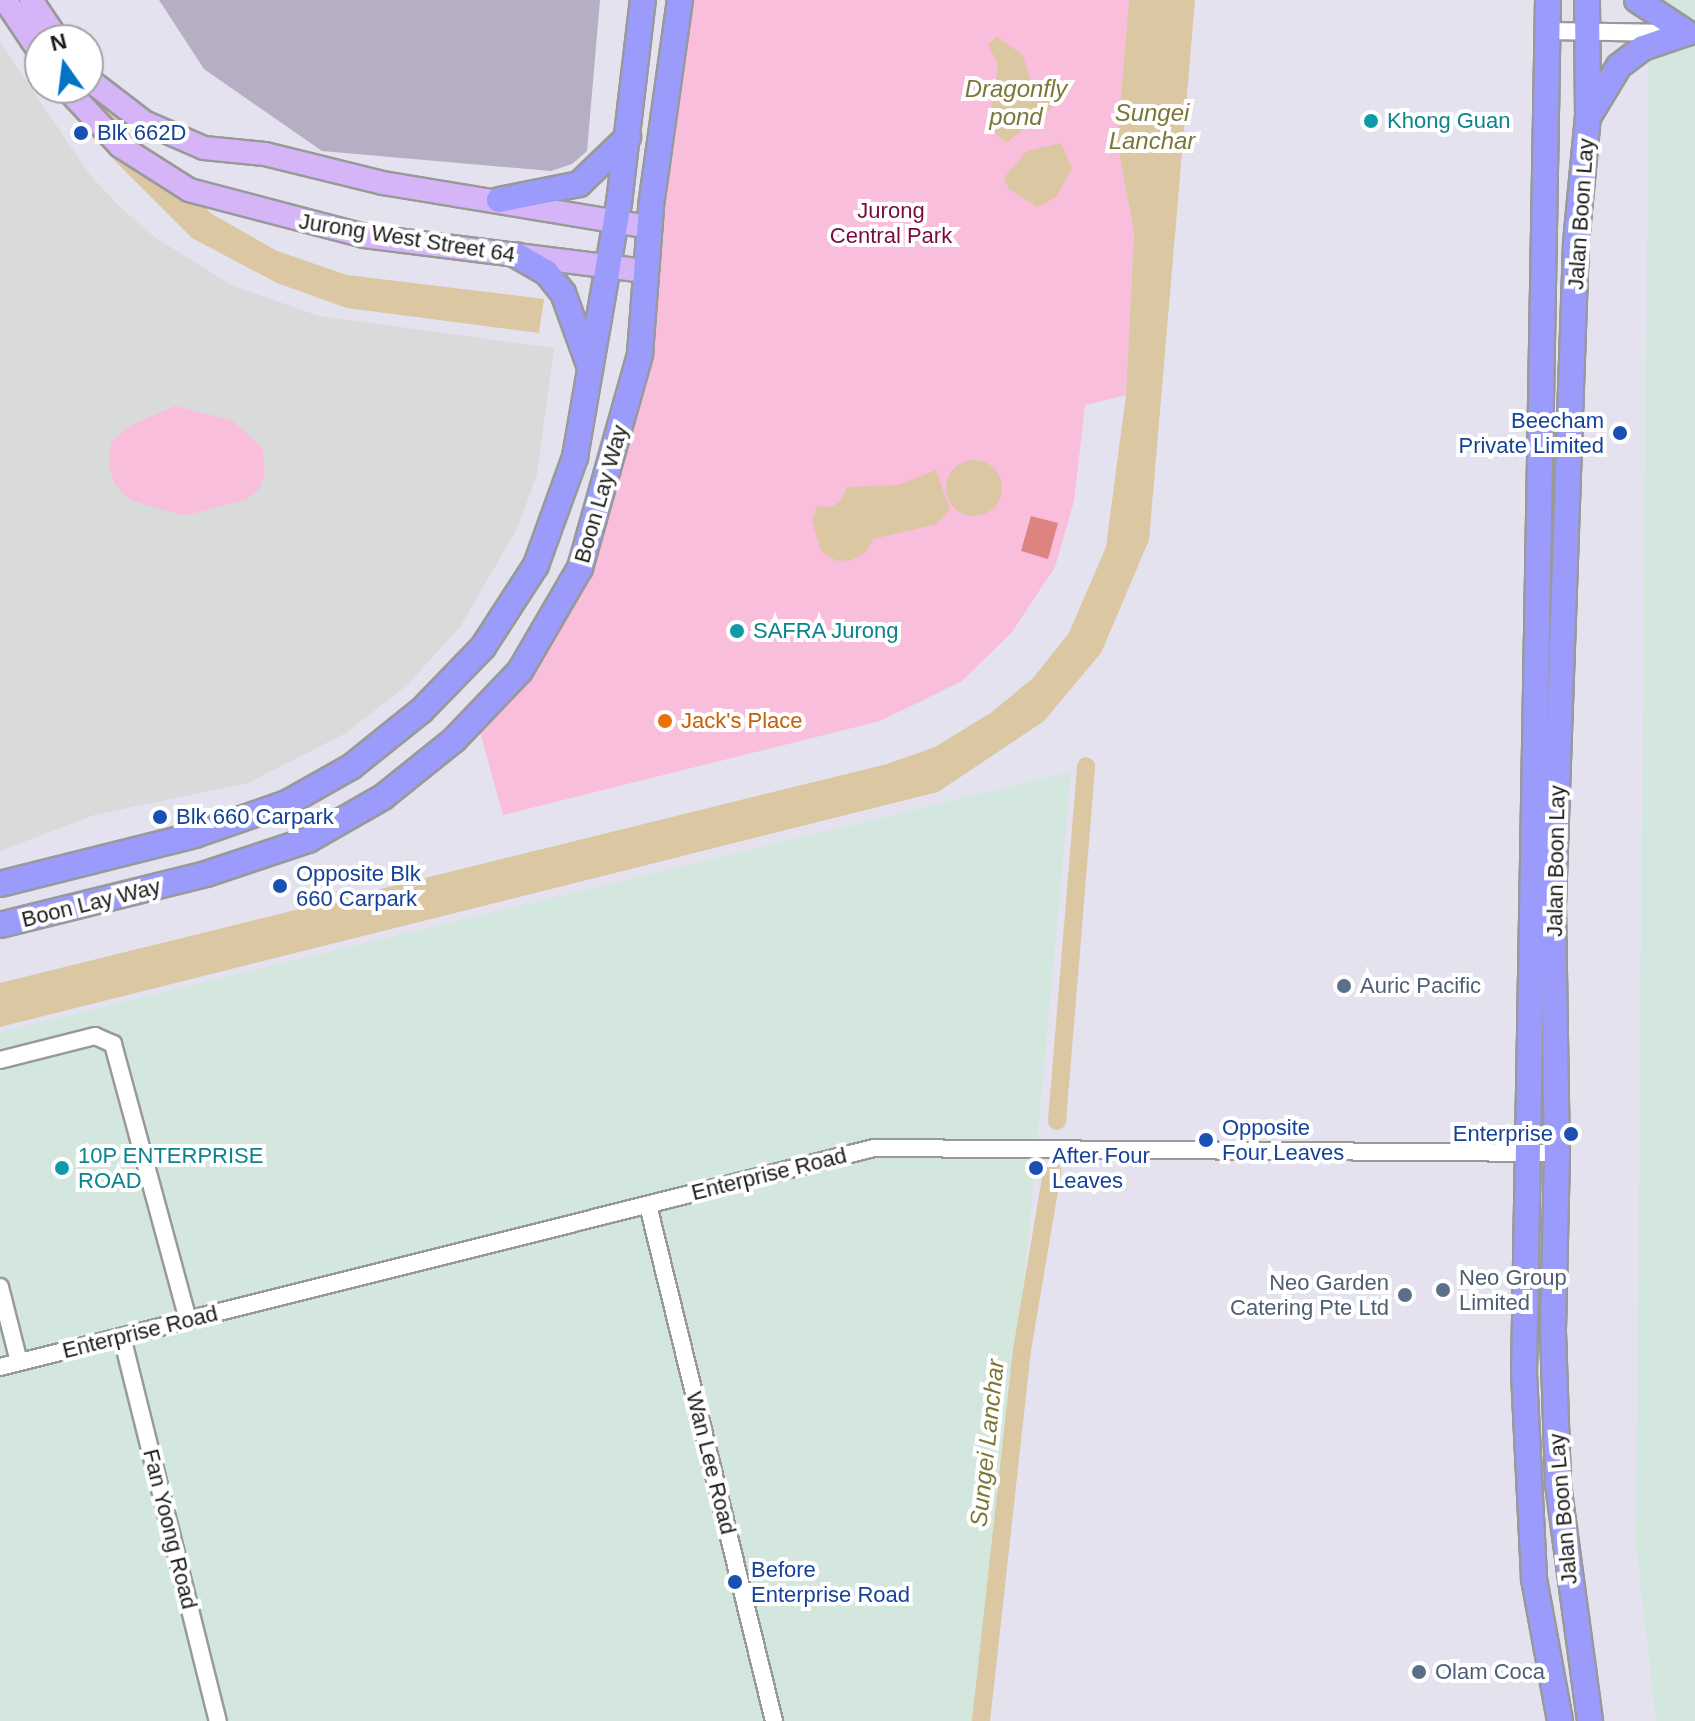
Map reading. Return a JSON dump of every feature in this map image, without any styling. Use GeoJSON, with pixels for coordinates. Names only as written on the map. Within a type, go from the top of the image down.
{"type":"FeatureCollection","features":[{"type":"Feature","properties":{"kind":"main road","name":"Boon Lay Way"},"geometry":{"type":"LineString","coordinates":[[0,884],[195,835],[287,803],[351,767],[421,711],[483,647],[536,565],[575,457],[628,137],[643,0]]}},
{"type":"Feature","properties":{"kind":"main road","name":"Boon Lay Way"},"geometry":{"type":"LineString","coordinates":[[0,925],[206,874],[308,840],[383,797],[454,740],[520,671],[580,568],[640,354],[650,227],[680,0]]}},
{"type":"Feature","properties":{"kind":"main road","name":"Jalan Boon Lay"},"geometry":{"type":"LineString","coordinates":[[1548,0],[1524,1373],[1534,1579],[1560,1721]]}},
{"type":"Feature","properties":{"kind":"main road","name":"Jalan Boon Lay"},"geometry":{"type":"LineString","coordinates":[[1587,0],[1588,116],[1576,244],[1553,907],[1557,1153],[1553,1332],[1558,1484],[1590,1721]]}},
{"type":"Feature","properties":{"kind":"main road"},"geometry":{"type":"LineString","coordinates":[[1637,0],[1691,33]]}},
{"type":"Feature","properties":{"kind":"main road"},"geometry":{"type":"LineString","coordinates":[[1588,116],[1619,66],[1643,48],[1691,33]]}},
{"type":"Feature","properties":{"kind":"main road"},"geometry":{"type":"LineString","coordinates":[[499,200],[579,184],[628,137]]}},
{"type":"Feature","properties":{"kind":"main road"},"geometry":{"type":"LineString","coordinates":[[516,255],[546,272],[563,293],[590,368]]}},
{"type":"Feature","properties":{"kind":"street"},"geometry":{"type":"LineString","coordinates":[[5,0],[24,28]]}},
{"type":"Feature","properties":{"kind":"street"},"geometry":{"type":"LineString","coordinates":[[31,0],[47,24]]}},
{"type":"Feature","properties":{"kind":"street"},"geometry":{"type":"LineString","coordinates":[[1548,31],[1691,33]]}},
{"type":"Feature","properties":{"kind":"street"},"geometry":{"type":"LineString","coordinates":[[104,91],[144,122],[204,148],[265,154],[383,183],[650,227]]}},
{"type":"Feature","properties":{"kind":"street","name":"Jurong West Street 64"},"geometry":{"type":"LineString","coordinates":[[81,104],[120,146],[189,190],[364,236],[647,271]]}},
{"type":"Feature","properties":{"kind":"street"},"geometry":{"type":"LineString","coordinates":[[0,1060],[95,1036],[113,1044],[188,1320]]}},
{"type":"Feature","properties":{"kind":"street","name":"Enterprise Road"},"geometry":{"type":"LineString","coordinates":[[0,1367],[874,1148],[1557,1153]]}},
{"type":"Feature","properties":{"kind":"street","name":"Wan Lee Road"},"geometry":{"type":"LineString","coordinates":[[648,1205],[774,1721]]}},
{"type":"Feature","properties":{"kind":"street"},"geometry":{"type":"LineString","coordinates":[[0,1287],[19,1362]]}},
{"type":"Feature","properties":{"kind":"street","name":"Fan Yoong Road"},"geometry":{"type":"LineString","coordinates":[[122,1337],[218,1721]]}},
{"type":"Feature","properties":{"kind":"shaded area"},"geometry":{"type":"Polygon","coordinates":[[[159,0],[600,0],[587,151],[572,164],[551,171],[322,151],[204,69],[159,0]]]}},
{"type":"Feature","properties":{"kind":"shaded area"},"geometry":{"type":"Polygon","coordinates":[[[1649,0],[1695,0],[1695,1721],[1656,1721],[1636,1545],[1649,0]]]}},
{"type":"Feature","properties":{"kind":"shaded area"},"geometry":{"type":"Polygon","coordinates":[[[0,42],[24,77],[24,104],[42,104],[90,175],[121,208],[156,238],[233,286],[319,316],[554,348],[537,474],[518,527],[460,627],[407,685],[346,733],[248,783],[94,815],[0,851],[0,42]]]}},
{"type":"Feature","properties":{"kind":"shaded area"},"geometry":{"type":"Polygon","coordinates":[[[1031,516],[1058,523],[1048,559],[1021,551],[1031,516]]]}},
{"type":"Feature","properties":{"kind":"shaded area"},"geometry":{"type":"Polygon","coordinates":[[[1071,772],[984,1721],[0,1721],[0,1032],[1071,772]]]}},
{"type":"Feature","properties":{"kind":"green space","name":"Jurong Central Park"},"geometry":{"type":"Polygon","coordinates":[[[690,0],[1129,0],[1117,142],[1134,233],[1126,395],[1085,405],[1074,501],[1055,567],[1012,632],[962,681],[880,721],[503,815],[479,728],[590,574],[624,464],[648,359],[690,0]]]}},
{"type":"Feature","properties":{"kind":"green space"},"geometry":{"type":"Polygon","coordinates":[[[175,406],[231,420],[262,447],[265,473],[259,489],[247,499],[184,516],[130,500],[115,485],[109,465],[111,442],[129,426],[175,406]]]}},
{"type":"Feature","properties":{"kind":"water","name":"Sungei Lanchar"},"geometry":{"type":"Polygon","coordinates":[[[1129,0],[1195,0],[1149,540],[1101,653],[1044,721],[938,792],[0,1027],[0,983],[887,764],[935,747],[992,712],[1033,678],[1069,633],[1106,547],[1126,395],[1134,233],[1117,142],[1129,0]]]}},
{"type":"Feature","properties":{"kind":"water","name":"Dragonfly pond"},"geometry":{"type":"Polygon","coordinates":[[[997,37],[1023,55],[1030,79],[1051,103],[1051,109],[1006,143],[989,127],[998,65],[988,44],[997,37]]]}},
{"type":"Feature","properties":{"kind":"water"},"geometry":{"type":"Polygon","coordinates":[[[104,94],[136,145],[212,214],[277,251],[347,275],[544,299],[539,333],[347,308],[277,283],[192,238],[114,160],[77,104],[104,104],[104,94]]]}},
{"type":"Feature","properties":{"kind":"water","name":"Dragonfly pond"},"geometry":{"type":"Polygon","coordinates":[[[1061,143],[1072,168],[1056,197],[1037,207],[1009,189],[1004,178],[1027,151],[1061,143]]]}},
{"type":"Feature","properties":{"kind":"water"},"geometry":{"type":"Polygon","coordinates":[[[974,460],[994,468],[1002,488],[994,508],[974,516],[954,508],[946,488],[954,468],[974,460]]]}},
{"type":"Feature","properties":{"kind":"water"},"geometry":{"type":"Polygon","coordinates":[[[936,470],[950,510],[936,524],[873,539],[867,551],[852,560],[837,561],[821,551],[812,521],[817,506],[831,507],[841,501],[847,487],[899,485],[936,470]]]}},
{"type":"Feature","properties":{"kind":"waterway","name":"Sungei Lanchar"},"geometry":{"type":"LineString","coordinates":[[1057,1121],[1086,766]]}},
{"type":"Feature","properties":{"kind":"waterway","name":"Sungei Lanchar"},"geometry":{"type":"LineString","coordinates":[[981,1721],[1022,1350],[1052,1172]]}},
{"type":"Feature","properties":{"kind":"place","name":"Khong Guan"},"geometry":{"type":"Point","coordinates":[1371,121]}},
{"type":"Feature","properties":{"kind":"place","name":"Blk 662D"},"geometry":{"type":"Point","coordinates":[81,133]}},
{"type":"Feature","properties":{"kind":"place","name":"Beecham Private Limited"},"geometry":{"type":"Point","coordinates":[1620,433]}},
{"type":"Feature","properties":{"kind":"place","name":"SAFRA Jurong"},"geometry":{"type":"Point","coordinates":[737,631]}},
{"type":"Feature","properties":{"kind":"place","name":"Jack's Place"},"geometry":{"type":"Point","coordinates":[665,721]}},
{"type":"Feature","properties":{"kind":"place","name":"Blk 660 Carpark"},"geometry":{"type":"Point","coordinates":[160,817]}},
{"type":"Feature","properties":{"kind":"place","name":"Opposite Blk 660 Carpark"},"geometry":{"type":"Point","coordinates":[280,886]}},
{"type":"Feature","properties":{"kind":"place","name":"Auric Pacific"},"geometry":{"type":"Point","coordinates":[1344,986]}},
{"type":"Feature","properties":{"kind":"place","name":"Enterprise"},"geometry":{"type":"Point","coordinates":[1571,1134]}},
{"type":"Feature","properties":{"kind":"place","name":"Opposite Four Leaves"},"geometry":{"type":"Point","coordinates":[1206,1140]}},
{"type":"Feature","properties":{"kind":"place","name":"10P ENTERPRISE ROAD"},"geometry":{"type":"Point","coordinates":[62,1168]}},
{"type":"Feature","properties":{"kind":"place","name":"After Four Leaves"},"geometry":{"type":"Point","coordinates":[1036,1168]}},
{"type":"Feature","properties":{"kind":"place","name":"Neo Group Limited"},"geometry":{"type":"Point","coordinates":[1443,1290]}},
{"type":"Feature","properties":{"kind":"place","name":"Neo Garden Catering Pte Ltd"},"geometry":{"type":"Point","coordinates":[1405,1295]}},
{"type":"Feature","properties":{"kind":"place","name":"Before Enterprise Road"},"geometry":{"type":"Point","coordinates":[735,1582]}},
{"type":"Feature","properties":{"kind":"place","name":"Olam Coca"},"geometry":{"type":"Point","coordinates":[1419,1672]}}]}
